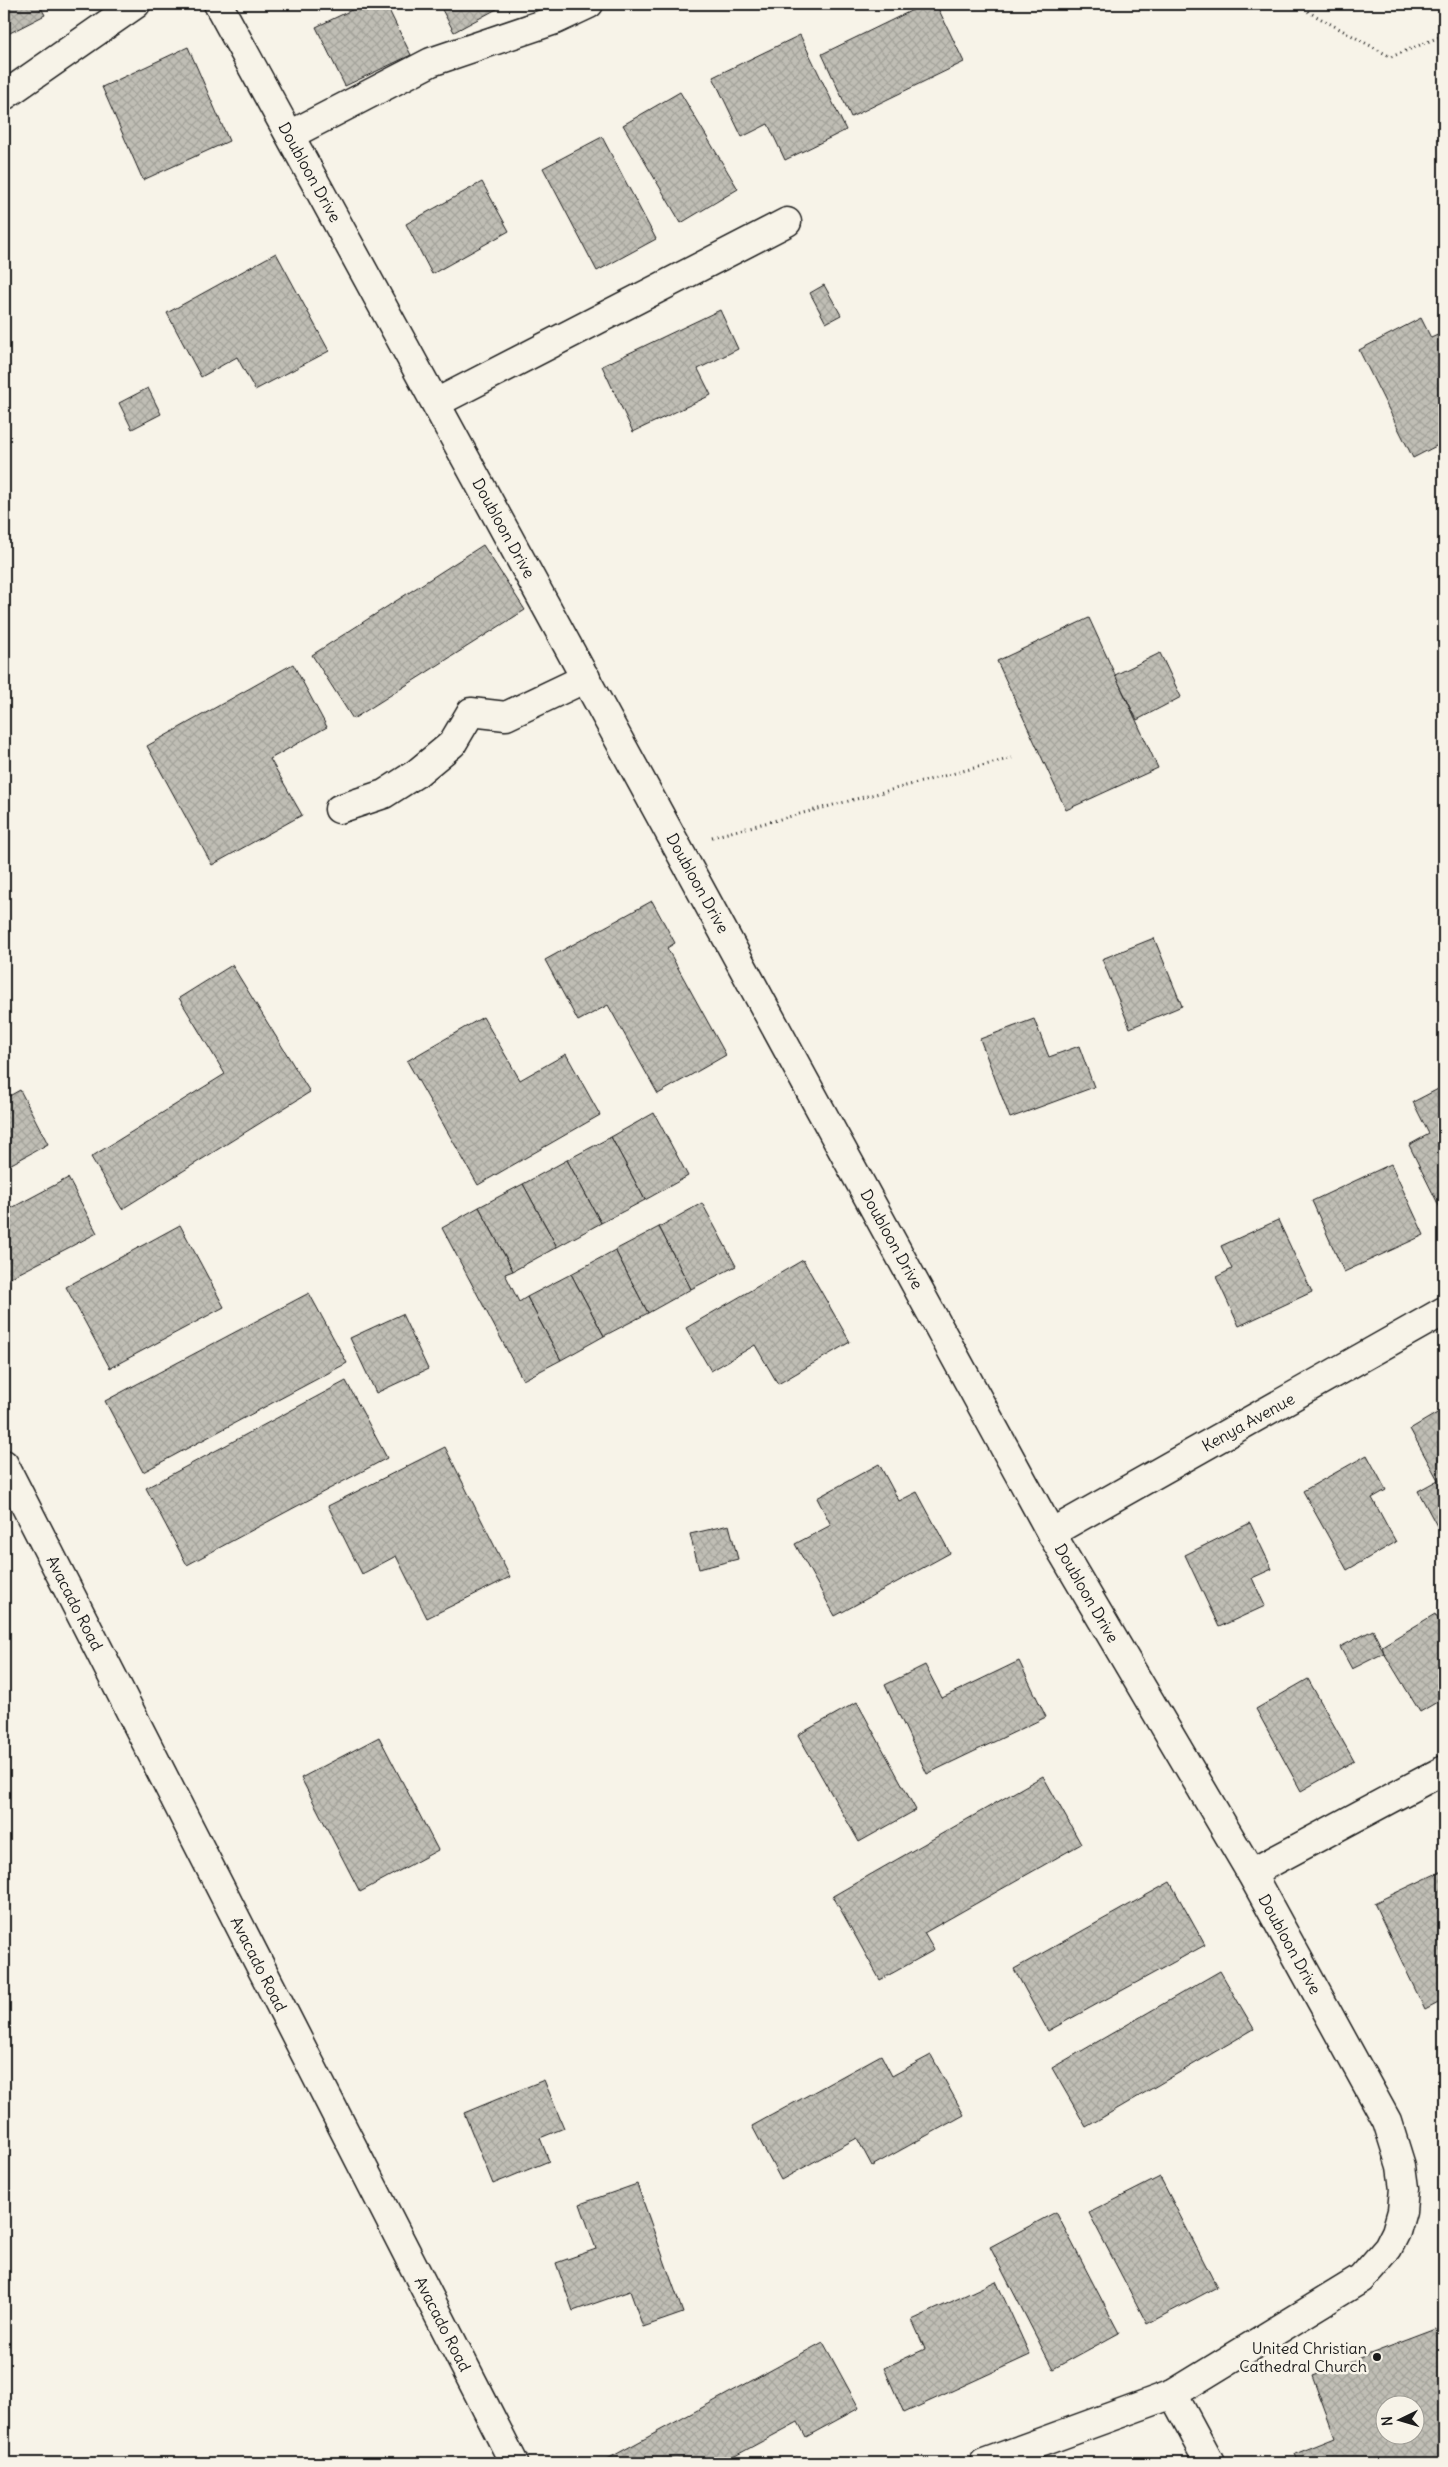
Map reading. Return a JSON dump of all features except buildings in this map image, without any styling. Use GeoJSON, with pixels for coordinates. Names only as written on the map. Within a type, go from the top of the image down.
{"type":"FeatureCollection","features":[{"type":"Feature","properties":{"kind":"street"},"geometry":{"type":"LineString","coordinates":[[4,96],[136,4]]}},
{"type":"Feature","properties":{"kind":"street","name":"Doubloon Drive"},"geometry":{"type":"LineString","coordinates":[[218,4],[1052,1533],[1251,1873],[1387,2121],[1402,2166],[1404,2188],[1402,2211],[1396,2232],[1388,2248],[1361,2279],[1173,2394],[984,2463]]}},
{"type":"Feature","properties":{"kind":"street"},"geometry":{"type":"LineString","coordinates":[[290,135],[431,62],[555,20],[589,4]]}},
{"type":"Feature","properties":{"kind":"street"},"geometry":{"type":"LineString","coordinates":[[436,403],[787,222]]}},
{"type":"Feature","properties":{"kind":"street"},"geometry":{"type":"LineString","coordinates":[[339,809],[384,794],[417,773],[452,744],[471,712],[506,716],[586,678]]}},
{"type":"Feature","properties":{"kind":"street","name":"Kenya Avenue"},"geometry":{"type":"LineString","coordinates":[[1052,1533],[1444,1311]]}},
{"type":"Feature","properties":{"kind":"street","name":"Avacado Road"},"geometry":{"type":"LineString","coordinates":[[4,1464],[514,2463]]}},
{"type":"Feature","properties":{"kind":"street"},"geometry":{"type":"LineString","coordinates":[[1251,1873],[1444,1770]]}},
{"type":"Feature","properties":{"kind":"street"},"geometry":{"type":"LineString","coordinates":[[1173,2394],[1210,2463]]}},
{"type":"Feature","properties":{"kind":"path"},"geometry":{"type":"LineString","coordinates":[[1302,4],[1305,10],[1391,57],[1444,35]]}},
{"type":"Feature","properties":{"kind":"path"},"geometry":{"type":"LineString","coordinates":[[677,846],[1012,758]]}},
{"type":"Feature","properties":{"kind":"place","name":"United Christian Cathedral Church"},"geometry":{"type":"Point","coordinates":[1377,2357]}}]}
